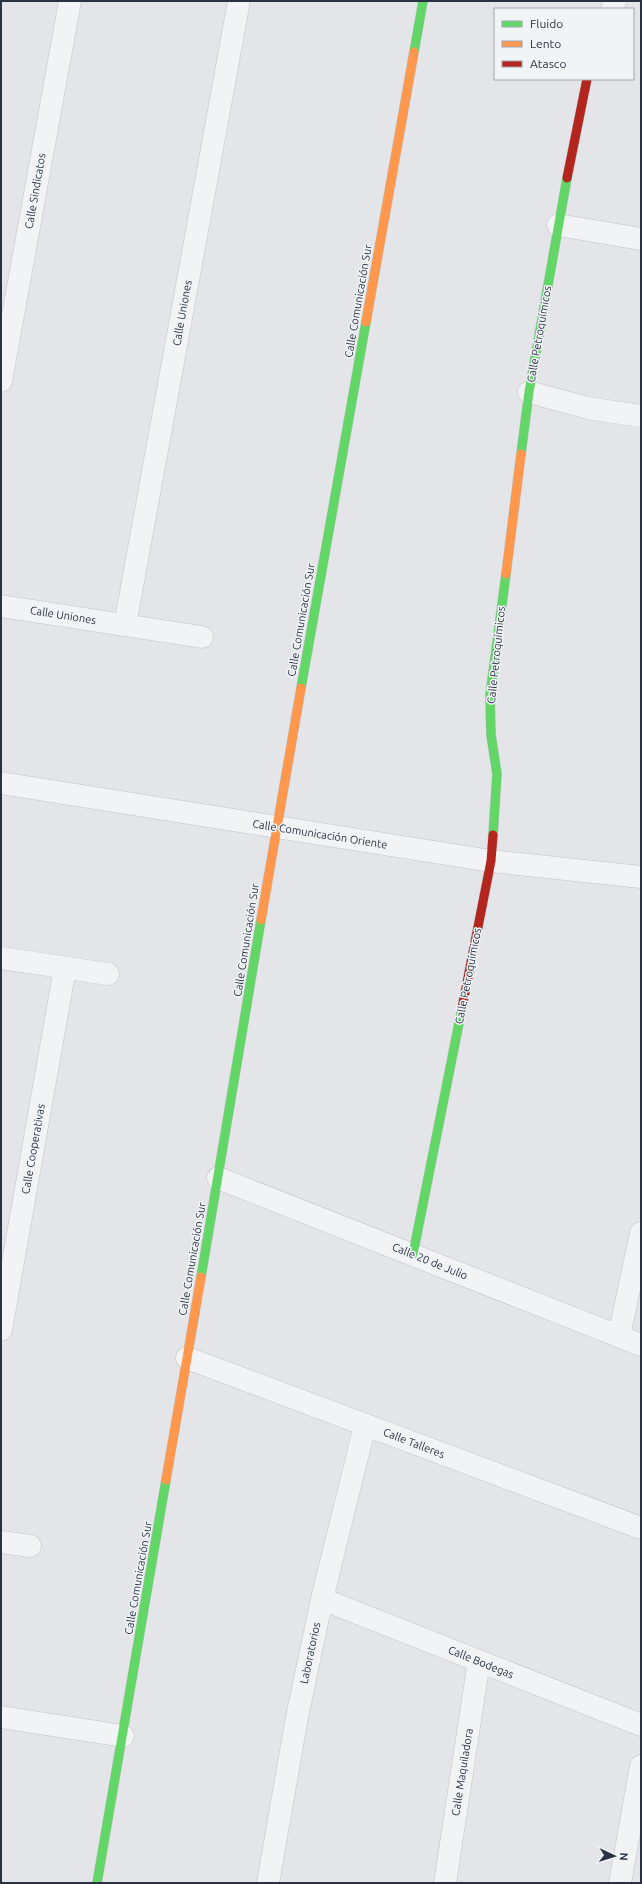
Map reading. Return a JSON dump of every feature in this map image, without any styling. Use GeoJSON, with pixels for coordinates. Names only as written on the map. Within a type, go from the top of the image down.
{"type":"FeatureCollection","features":[{"type":"Feature","properties":{"kind":"street","name":"Calle Sindicatos"},"geometry":{"type":"LineString","coordinates":[[1,381],[70,1]]}},
{"type":"Feature","properties":{"kind":"street","name":"Calle Uniones"},"geometry":{"type":"LineString","coordinates":[[125,625],[239,1]]}},
{"type":"Feature","properties":{"kind":"street","name":"Calle Comunicación Sur"},"geometry":{"type":"LineString","coordinates":[[97,1883],[218,1178],[276,827],[423,1]]}},
{"type":"Feature","properties":{"kind":"street","name":"Calle Petroquímicos"},"geometry":{"type":"LineString","coordinates":[[413,1254],[491,861],[497,774],[491,735],[490,695],[529,392],[558,225],[587,80]]}},
{"type":"Feature","properties":{"kind":"street"},"geometry":{"type":"LineString","coordinates":[[558,225],[641,239]]}},
{"type":"Feature","properties":{"kind":"street"},"geometry":{"type":"LineString","coordinates":[[529,392],[588,408],[641,416]]}},
{"type":"Feature","properties":{"kind":"street","name":"Calle Uniones"},"geometry":{"type":"LineString","coordinates":[[1,606],[202,637]]}},
{"type":"Feature","properties":{"kind":"street","name":"Calle Comunicación Oriente"},"geometry":{"type":"LineString","coordinates":[[1,783],[491,861],[641,876]]}},
{"type":"Feature","properties":{"kind":"street"},"geometry":{"type":"LineString","coordinates":[[1,958],[108,974]]}},
{"type":"Feature","properties":{"kind":"street","name":"Calle Cooperativas"},"geometry":{"type":"LineString","coordinates":[[1,1330],[65,968]]}},
{"type":"Feature","properties":{"kind":"street","name":"Calle 20 de Julio"},"geometry":{"type":"LineString","coordinates":[[218,1178],[641,1345]]}},
{"type":"Feature","properties":{"kind":"street"},"geometry":{"type":"LineString","coordinates":[[619,1336],[641,1233]]}},
{"type":"Feature","properties":{"kind":"street","name":"Calle Talleres"},"geometry":{"type":"LineString","coordinates":[[187,1358],[641,1528]]}},
{"type":"Feature","properties":{"kind":"street","name":"Laboratorios"},"geometry":{"type":"LineString","coordinates":[[268,1883],[297,1717],[322,1599],[364,1425]]}},
{"type":"Feature","properties":{"kind":"street"},"geometry":{"type":"LineString","coordinates":[[1,1542],[30,1546]]}},
{"type":"Feature","properties":{"kind":"street","name":"Calle Bodegas"},"geometry":{"type":"LineString","coordinates":[[322,1599],[641,1725]]}},
{"type":"Feature","properties":{"kind":"street","name":"Calle Maquiladora"},"geometry":{"type":"LineString","coordinates":[[445,1883],[479,1661]]}},
{"type":"Feature","properties":{"kind":"street"},"geometry":{"type":"LineString","coordinates":[[1,1717],[123,1736]]}},
{"type":"Feature","properties":{"kind":"street"},"geometry":{"type":"LineString","coordinates":[[620,1883],[641,1766]]}},
{"type":"Feature","properties":{"kind":"traffic: fast"},"geometry":{"type":"LineString","coordinates":[[414,52],[423,1]]}},
{"type":"Feature","properties":{"kind":"traffic: fast"},"geometry":{"type":"LineString","coordinates":[[521,454],[529,392],[567,178]]}},
{"type":"Feature","properties":{"kind":"traffic: fast"},"geometry":{"type":"LineString","coordinates":[[301,688],[366,322]]}},
{"type":"Feature","properties":{"kind":"traffic: fast"},"geometry":{"type":"LineString","coordinates":[[493,835],[497,774],[491,735],[490,695],[506,574]]}},
{"type":"Feature","properties":{"kind":"traffic: fast"},"geometry":{"type":"LineString","coordinates":[[201,1277],[261,920]]}},
{"type":"Feature","properties":{"kind":"traffic: fast"},"geometry":{"type":"LineString","coordinates":[[413,1254],[462,1008]]}},
{"type":"Feature","properties":{"kind":"traffic: fast"},"geometry":{"type":"LineString","coordinates":[[97,1883],[166,1480]]}},
{"type":"Feature","properties":{"kind":"traffic: slow"},"geometry":{"type":"LineString","coordinates":[[366,322],[414,52]]}},
{"type":"Feature","properties":{"kind":"traffic: slow"},"geometry":{"type":"LineString","coordinates":[[506,574],[521,454]]}},
{"type":"Feature","properties":{"kind":"traffic: slow"},"geometry":{"type":"LineString","coordinates":[[261,920],[301,688]]}},
{"type":"Feature","properties":{"kind":"traffic: slow"},"geometry":{"type":"LineString","coordinates":[[166,1480],[201,1277]]}},
{"type":"Feature","properties":{"kind":"traffic: jam"},"geometry":{"type":"LineString","coordinates":[[567,178],[587,80]]}},
{"type":"Feature","properties":{"kind":"traffic: jam"},"geometry":{"type":"LineString","coordinates":[[462,1008],[491,861],[493,835]]}}]}
